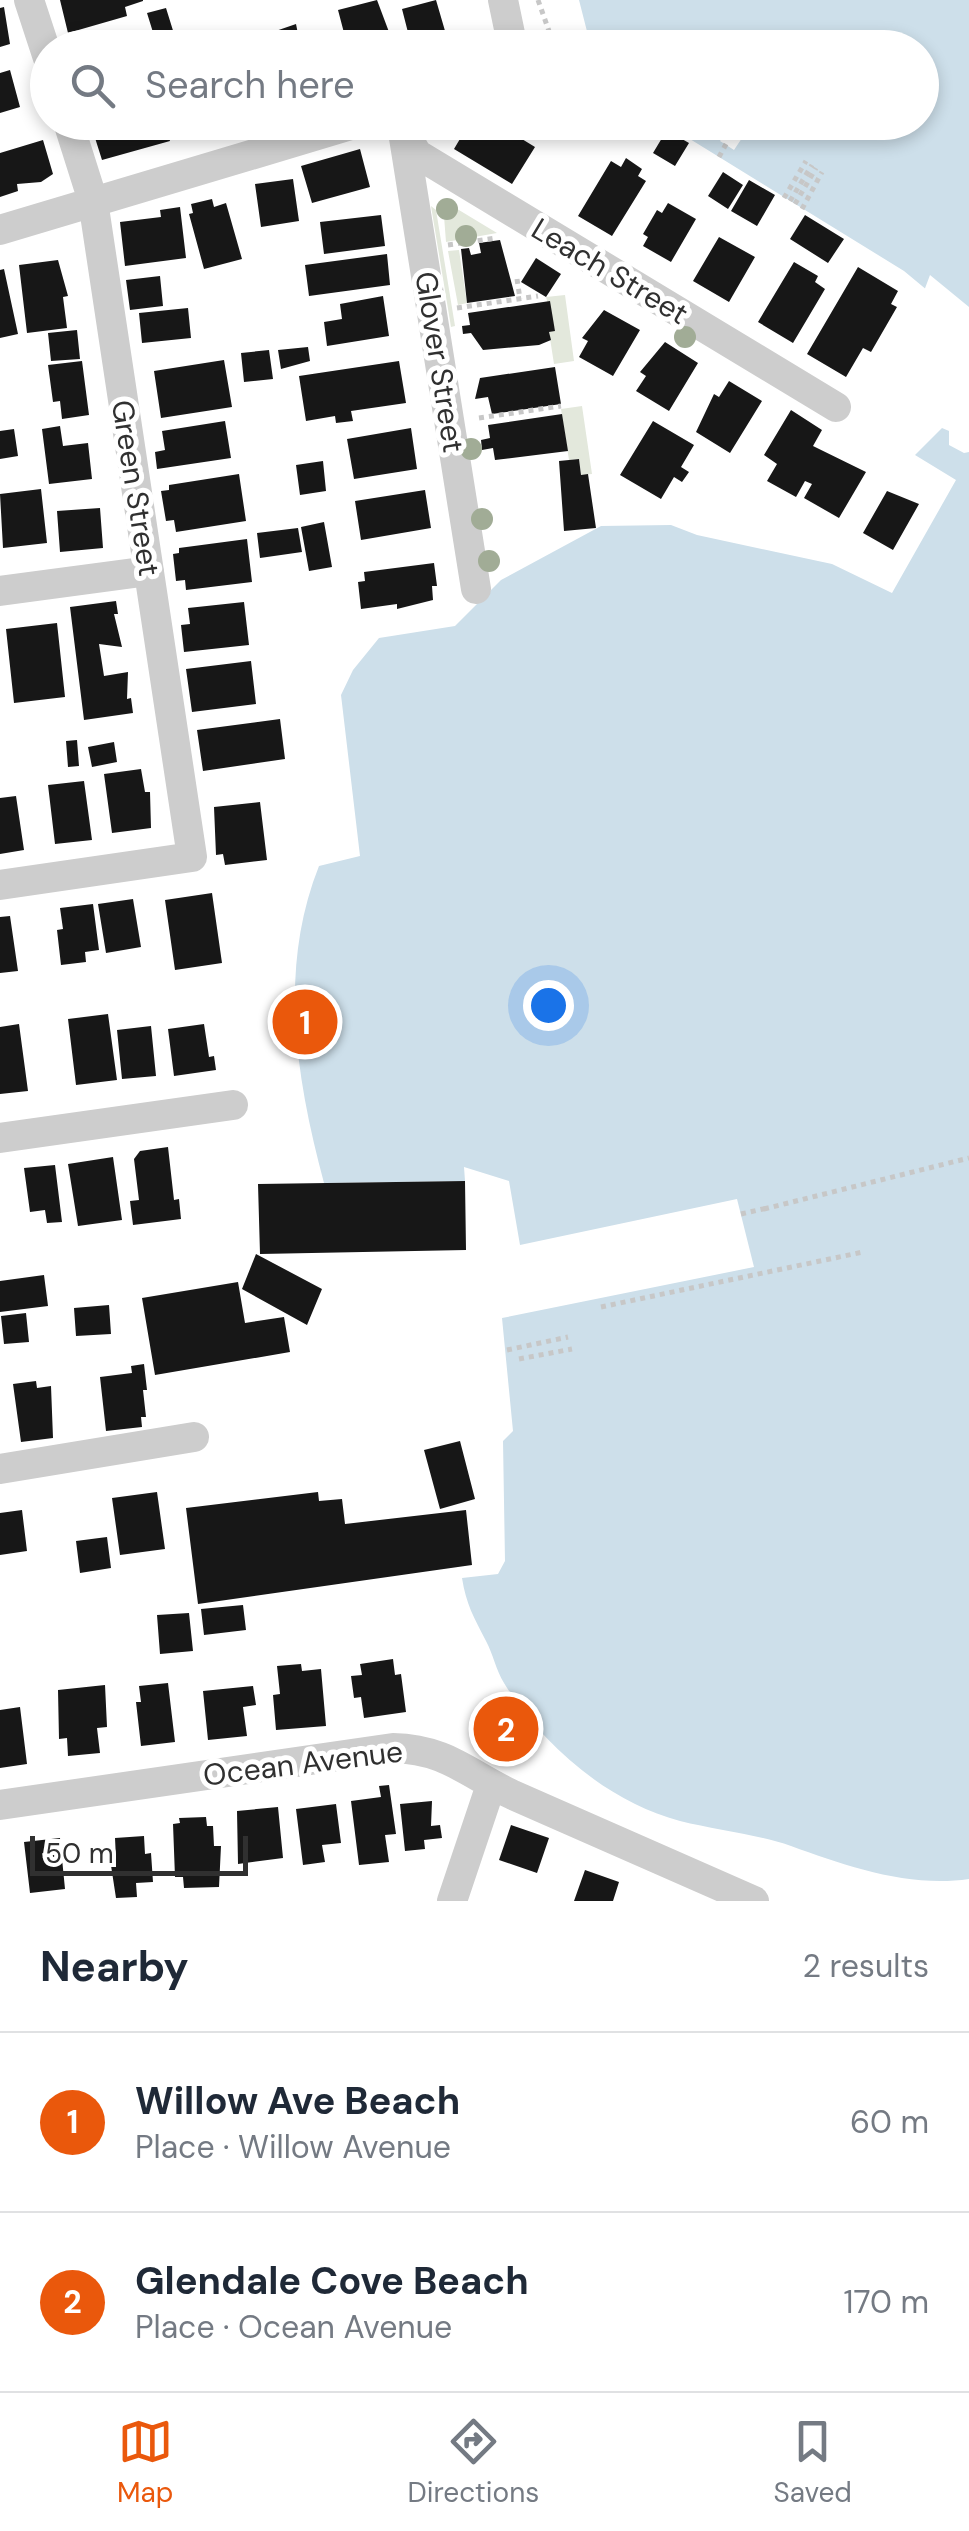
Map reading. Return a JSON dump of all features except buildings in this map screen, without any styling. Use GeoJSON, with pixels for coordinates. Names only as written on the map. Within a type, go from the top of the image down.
{"type":"FeatureCollection","features":[{"type":"Feature","properties":{"kind":"street"},"geometry":{"type":"LineString","coordinates":[[30,0],[39,30]]}},
{"type":"Feature","properties":{"kind":"street"},"geometry":{"type":"LineString","coordinates":[[502,0],[509,30]]}},
{"type":"Feature","properties":{"kind":"street","name":"Green Street"},"geometry":{"type":"LineString","coordinates":[[0,884],[192,857],[93,201],[74,140]]}},
{"type":"Feature","properties":{"kind":"street"},"geometry":{"type":"LineString","coordinates":[[0,230],[300,140]]}},
{"type":"Feature","properties":{"kind":"street","name":"Glover Street"},"geometry":{"type":"LineString","coordinates":[[402,140],[476,589]]}},
{"type":"Feature","properties":{"kind":"street","name":"Leach Street"},"geometry":{"type":"LineString","coordinates":[[407,140],[416,154],[836,407]]}},
{"type":"Feature","properties":{"kind":"street"},"geometry":{"type":"LineString","coordinates":[[0,591],[148,570]]}},
{"type":"Feature","properties":{"kind":"street"},"geometry":{"type":"LineString","coordinates":[[0,1138],[233,1105]]}},
{"type":"Feature","properties":{"kind":"street"},"geometry":{"type":"LineString","coordinates":[[0,1469],[194,1438]]}},
{"type":"Feature","properties":{"kind":"street","name":"Ocean Avenue"},"geometry":{"type":"LineString","coordinates":[[0,1805],[393,1748],[422,1749],[448,1757],[491,1785],[754,1901]]}},
{"type":"Feature","properties":{"kind":"street"},"geometry":{"type":"LineString","coordinates":[[452,1901],[491,1785]]}},
{"type":"Feature","properties":{"kind":"path"},"geometry":{"type":"LineString","coordinates":[[538,0],[549,30]]}},
{"type":"Feature","properties":{"kind":"path"},"geometry":{"type":"LineString","coordinates":[[719,156],[726,144]]}},
{"type":"Feature","properties":{"kind":"path"},"geometry":{"type":"LineString","coordinates":[[814,167],[793,203],[814,167]]}},
{"type":"Feature","properties":{"kind":"path"},"geometry":{"type":"LineString","coordinates":[[445,246],[464,246],[507,236]]}},
{"type":"Feature","properties":{"kind":"path"},"geometry":{"type":"LineString","coordinates":[[517,279],[520,299]]}},
{"type":"Feature","properties":{"kind":"path"},"geometry":{"type":"LineString","coordinates":[[454,308],[538,296]]}},
{"type":"Feature","properties":{"kind":"path"},"geometry":{"type":"LineString","coordinates":[[476,418],[561,406]]}},
{"type":"Feature","properties":{"kind":"path"},"geometry":{"type":"LineString","coordinates":[[741,1214],[969,1158]]}},
{"type":"Feature","properties":{"kind":"path"},"geometry":{"type":"LineString","coordinates":[[601,1307],[863,1252]]}},
{"type":"Feature","properties":{"kind":"path"},"geometry":{"type":"LineString","coordinates":[[610,1297],[612,1301],[650,1293],[651,1296]]}},
{"type":"Feature","properties":{"kind":"path"},"geometry":{"type":"LineString","coordinates":[[508,1350],[568,1337]]}},
{"type":"Feature","properties":{"kind":"path"},"geometry":{"type":"LineString","coordinates":[[508,1360],[572,1349]]}},
{"type":"Feature","properties":{"kind":"shaded area"},"geometry":{"type":"Polygon","coordinates":[[[443,203],[449,204],[497,233],[446,242],[443,203]]]}},
{"type":"Feature","properties":{"kind":"shaded area"},"geometry":{"type":"Polygon","coordinates":[[[431,206],[436,210],[455,326],[451,327],[431,206]]]}},
{"type":"Feature","properties":{"kind":"shaded area"},"geometry":{"type":"Polygon","coordinates":[[[459,250],[467,303],[458,305],[448,251],[459,250]]]}},
{"type":"Feature","properties":{"kind":"shaded area"},"geometry":{"type":"Polygon","coordinates":[[[565,295],[574,361],[554,364],[549,332],[555,330],[546,297],[565,295]]]}},
{"type":"Feature","properties":{"kind":"shaded area"},"geometry":{"type":"Polygon","coordinates":[[[582,406],[592,474],[581,475],[579,459],[569,460],[561,409],[582,406]]]}},
{"type":"Feature","properties":{"kind":"water"},"geometry":{"type":"Polygon","coordinates":[[[560,0],[969,0],[969,325],[904,271],[692,140],[939,140],[939,30],[568,30],[560,0]]]}},
{"type":"Feature","properties":{"kind":"water"},"geometry":{"type":"Polygon","coordinates":[[[969,421],[969,1879],[946,1881],[878,1873],[778,1842],[653,1812],[579,1768],[520,1706],[499,1673],[471,1611],[462,1578],[498,1574],[505,1561],[503,1441],[513,1431],[502,1318],[754,1267],[737,1199],[520,1245],[509,1181],[464,1167],[465,1181],[324,1183],[299,1064],[295,984],[306,905],[319,866],[360,856],[341,695],[353,670],[379,638],[455,626],[501,580],[601,526],[671,525],[697,535],[832,564],[892,593],[956,480],[915,455],[942,428],[961,436],[969,421]]]}},
{"type":"Feature","properties":{"kind":"pier"},"geometry":{"type":"Polygon","coordinates":[[[555,0],[579,0],[587,30],[562,30],[555,0]]]}},
{"type":"Feature","properties":{"kind":"pier"},"geometry":{"type":"Polygon","coordinates":[[[721,140],[741,140],[734,150],[721,140]]]}},
{"type":"Feature","properties":{"kind":"pier"},"geometry":{"type":"Polygon","coordinates":[[[930,275],[969,307],[969,330],[924,291],[930,275]]]}},
{"type":"Feature","properties":{"kind":"pier"},"geometry":{"type":"Polygon","coordinates":[[[969,416],[969,452],[964,453],[949,445],[949,426],[959,430],[969,416]]]}},
{"type":"Feature","properties":{"kind":"place","name":"Willow Ave Beach"},"geometry":{"type":"Point","coordinates":[305,1022]}},
{"type":"Feature","properties":{"kind":"place","name":"Glendale Cove Beach"},"geometry":{"type":"Point","coordinates":[506,1729]}}]}
